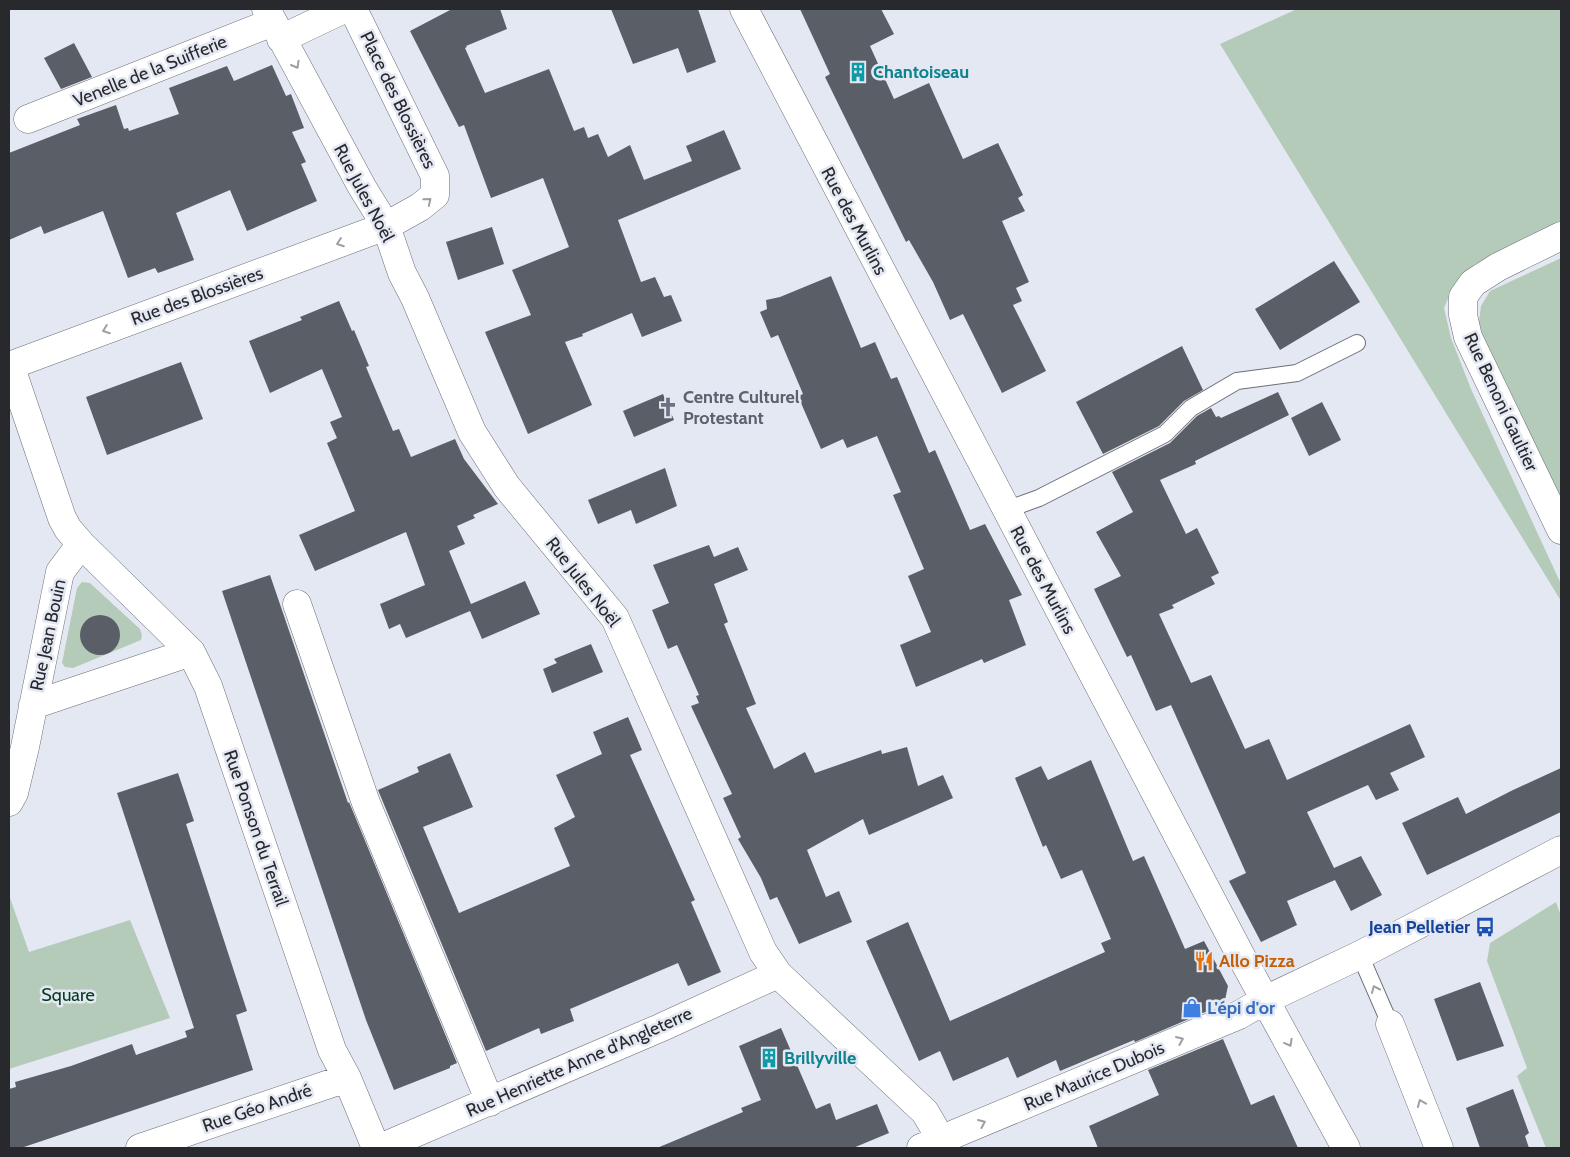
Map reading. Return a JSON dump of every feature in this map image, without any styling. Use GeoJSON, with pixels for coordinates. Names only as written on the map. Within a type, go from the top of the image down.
{"type":"FeatureCollection","features":[{"type":"Feature","properties":{"kind":"street","name":"Venelle de la Suifferie"},"geometry":{"type":"LineString","coordinates":[[28,119],[273,23],[344,9]]}},
{"type":"Feature","properties":{"kind":"street","name":"Place des Blossières"},"geometry":{"type":"LineString","coordinates":[[353,9],[435,176],[435,195],[420,207],[386,226]]}},
{"type":"Feature","properties":{"kind":"street","name":"Rue des Murlins"},"geometry":{"type":"LineString","coordinates":[[744,9],[1006,510],[1265,1000],[1346,1148]]}},
{"type":"Feature","properties":{"kind":"street","name":"Rue Jules Noël"},"geometry":{"type":"LineString","coordinates":[[273,23],[362,187],[386,226],[402,273],[415,298],[472,432],[507,487],[616,618],[763,952],[778,974],[925,1112],[936,1145]]}},
{"type":"Feature","properties":{"kind":"street","name":"Rue des Blossières"},"geometry":{"type":"LineString","coordinates":[[10,366],[386,226]]}},
{"type":"Feature","properties":{"kind":"street","name":"Rue Benoni Gaultier"},"geometry":{"type":"LineString","coordinates":[[1561,236],[1498,267],[1473,283],[1462,298],[1463,315],[1468,337],[1561,530]]}},
{"type":"Feature","properties":{"kind":"street"},"geometry":{"type":"LineString","coordinates":[[10,366],[62,518],[68,529],[81,544]]}},
{"type":"Feature","properties":{"kind":"street","name":"Rue Ponson du Terrail"},"geometry":{"type":"LineString","coordinates":[[81,544],[191,652],[208,686],[332,1050],[347,1078],[378,1148]]}},
{"type":"Feature","properties":{"kind":"street","name":"Rue Jean Bouin"},"geometry":{"type":"LineString","coordinates":[[9,802],[14,793],[60,572],[81,544]]}},
{"type":"Feature","properties":{"kind":"street"},"geometry":{"type":"LineString","coordinates":[[297,604],[366,804],[490,1102]]}},
{"type":"Feature","properties":{"kind":"street"},"geometry":{"type":"LineString","coordinates":[[33,705],[191,652]]}},
{"type":"Feature","properties":{"kind":"street","name":"Rue Maurice Dubois"},"geometry":{"type":"LineString","coordinates":[[936,1145],[1238,1015],[1265,1000],[1360,955],[1561,850]]}},
{"type":"Feature","properties":{"kind":"street","name":"Rue Henriette Anne d'Angleterre"},"geometry":{"type":"LineString","coordinates":[[378,1148],[490,1102],[778,974]]}},
{"type":"Feature","properties":{"kind":"street"},"geometry":{"type":"LineString","coordinates":[[1390,1024],[1439,1148]]}},
{"type":"Feature","properties":{"kind":"street","name":"Rue Géo André"},"geometry":{"type":"LineString","coordinates":[[140,1148],[347,1078]]}},
{"type":"Feature","properties":{"kind":"lane"},"geometry":{"type":"LineString","coordinates":[[1006,510],[1039,498],[1166,434],[1190,408],[1237,381],[1297,373],[1357,343]]}},
{"type":"Feature","properties":{"kind":"lane"},"geometry":{"type":"LineString","coordinates":[[1360,955],[1390,1024]]}},
{"type":"Feature","properties":{"kind":"green space"},"geometry":{"type":"Polygon","coordinates":[[[1297,9],[1561,9],[1561,224],[1475,264],[1454,285],[1444,308],[1451,338],[1471,389],[1561,584],[1561,601],[1220,44],[1297,9]]]}},
{"type":"Feature","properties":{"kind":"green space"},"geometry":{"type":"Polygon","coordinates":[[[1561,258],[1561,500],[1484,339],[1479,322],[1481,306],[1490,291],[1561,258]]]}},
{"type":"Feature","properties":{"kind":"green space"},"geometry":{"type":"Polygon","coordinates":[[[82,582],[90,583],[140,629],[141,640],[73,668],[65,667],[62,663],[77,588],[82,582]]]}},
{"type":"Feature","properties":{"kind":"green space","name":"Square"},"geometry":{"type":"Polygon","coordinates":[[[9,895],[29,952],[130,920],[170,1018],[9,1069],[9,895]]]}},
{"type":"Feature","properties":{"kind":"green space"},"geometry":{"type":"Polygon","coordinates":[[[1556,902],[1561,916],[1561,1148],[1546,1148],[1517,1076],[1527,1068],[1487,961],[1490,943],[1556,902]]]}},
{"type":"Feature","properties":{"kind":"building"},"geometry":{"type":"Polygon","coordinates":[[[452,9],[500,9],[507,29],[465,48],[485,93],[549,69],[574,131],[584,127],[588,138],[598,134],[608,157],[630,145],[644,180],[692,161],[686,146],[724,130],[741,169],[618,220],[641,282],[655,277],[664,297],[671,295],[682,321],[642,337],[632,313],[582,334],[583,336],[565,342],[592,405],[528,434],[485,332],[531,315],[512,270],[569,247],[543,178],[491,198],[464,125],[459,127],[410,31],[452,9]]]}},
{"type":"Feature","properties":{"kind":"building"},"geometry":{"type":"Polygon","coordinates":[[[611,9],[698,9],[716,62],[687,73],[678,48],[633,64],[611,9]]]}},
{"type":"Feature","properties":{"kind":"building"},"geometry":{"type":"Polygon","coordinates":[[[800,9],[881,9],[894,34],[870,46],[894,99],[929,83],[963,159],[998,143],[1023,195],[1018,198],[1025,211],[1002,221],[1029,282],[1016,288],[1022,301],[1013,305],[1046,371],[1002,393],[963,314],[950,320],[933,282],[909,240],[906,242],[825,77],[830,74],[800,9]]]}},
{"type":"Feature","properties":{"kind":"building"},"geometry":{"type":"Polygon","coordinates":[[[74,43],[92,77],[61,89],[44,58],[74,43]]]}},
{"type":"Feature","properties":{"kind":"building"},"geometry":{"type":"Polygon","coordinates":[[[272,65],[286,96],[291,94],[304,128],[292,132],[306,162],[301,164],[317,201],[247,231],[230,190],[176,213],[194,260],[158,273],[155,268],[128,278],[103,211],[44,234],[41,226],[9,240],[9,153],[80,125],[77,119],[116,105],[124,129],[128,128],[129,131],[179,114],[169,88],[227,66],[234,81],[272,65]]]}},
{"type":"Feature","properties":{"kind":"building"},"geometry":{"type":"Polygon","coordinates":[[[492,227],[504,264],[458,280],[446,242],[492,227]]]}},
{"type":"Feature","properties":{"kind":"building"},"geometry":{"type":"Polygon","coordinates":[[[1334,261],[1360,302],[1280,350],[1255,309],[1334,261]]]}},
{"type":"Feature","properties":{"kind":"building"},"geometry":{"type":"Polygon","coordinates":[[[831,276],[861,348],[875,342],[891,379],[897,377],[929,453],[935,450],[970,530],[985,524],[1022,595],[1009,600],[1026,645],[984,663],[982,659],[916,687],[900,645],[931,632],[908,576],[924,569],[893,495],[901,492],[877,436],[847,448],[843,439],[821,449],[798,396],[803,394],[778,335],[771,338],[760,312],[767,309],[766,300],[780,297],[831,276]]]}},
{"type":"Feature","properties":{"kind":"building"},"geometry":{"type":"Polygon","coordinates":[[[339,301],[369,366],[366,367],[393,431],[399,429],[411,457],[455,439],[464,459],[498,504],[473,515],[475,518],[457,526],[465,544],[449,551],[471,604],[525,581],[540,614],[482,639],[470,611],[406,638],[400,624],[389,629],[380,604],[425,585],[406,532],[315,571],[299,535],[355,511],[327,443],[337,438],[330,422],[342,417],[322,369],[270,393],[249,341],[302,320],[300,317],[339,301]]]}},
{"type":"Feature","properties":{"kind":"building"},"geometry":{"type":"Polygon","coordinates":[[[1182,346],[1203,390],[1184,401],[1159,426],[1103,454],[1076,402],[1182,346]]]}},
{"type":"Feature","properties":{"kind":"building"},"geometry":{"type":"Polygon","coordinates":[[[181,362],[203,419],[107,455],[86,397],[181,362]]]}},
{"type":"Feature","properties":{"kind":"building"},"geometry":{"type":"Polygon","coordinates":[[[1278,392],[1289,415],[1195,461],[1196,464],[1160,480],[1186,534],[1197,528],[1219,573],[1211,577],[1215,584],[1172,605],[1174,608],[1159,614],[1191,683],[1211,675],[1245,749],[1269,739],[1287,780],[1410,724],[1425,757],[1390,773],[1399,790],[1376,800],[1368,785],[1307,812],[1334,868],[1361,856],[1382,895],[1351,911],[1335,880],[1287,901],[1297,925],[1261,942],[1229,881],[1246,873],[1171,705],[1156,711],[1131,655],[1127,657],[1094,589],[1121,576],[1096,532],[1133,512],[1112,472],[1170,443],[1197,416],[1211,408],[1216,417],[1219,416],[1221,418],[1278,392]]]}},
{"type":"Feature","properties":{"kind":"building"},"geometry":{"type":"Polygon","coordinates":[[[663,394],[674,420],[634,437],[623,411],[663,394]]]}},
{"type":"Feature","properties":{"kind":"building"},"geometry":{"type":"Polygon","coordinates":[[[1322,402],[1341,440],[1309,456],[1291,418],[1322,402]]]}},
{"type":"Feature","properties":{"kind":"building"},"geometry":{"type":"Polygon","coordinates":[[[665,468],[677,506],[636,524],[631,510],[598,524],[588,500],[665,468]]]}},
{"type":"Feature","properties":{"kind":"building"},"geometry":{"type":"Polygon","coordinates":[[[709,545],[714,557],[738,547],[748,570],[714,584],[728,622],[724,624],[756,704],[746,708],[774,769],[805,752],[815,773],[881,750],[882,754],[907,747],[918,786],[943,775],[953,798],[869,835],[863,819],[807,850],[826,897],[839,891],[852,922],[799,944],[777,897],[770,900],[761,878],[738,839],[741,837],[723,798],[732,794],[691,706],[699,703],[696,696],[699,695],[677,645],[668,649],[652,610],[669,603],[653,565],[709,545]]]}},
{"type":"Feature","properties":{"kind":"building"},"geometry":{"type":"Polygon","coordinates":[[[270,575],[348,803],[457,1063],[450,1066],[450,1068],[394,1090],[366,1020],[222,591],[270,575]]]}},
{"type":"Feature","properties":{"kind":"building"},"geometry":{"type":"Polygon","coordinates":[[[104,615],[111,618],[117,624],[120,635],[119,643],[111,652],[104,655],[96,655],[89,652],[81,643],[80,631],[83,624],[92,616],[104,615]]]}},
{"type":"Feature","properties":{"kind":"building"},"geometry":{"type":"Polygon","coordinates":[[[591,644],[603,672],[552,693],[543,669],[557,663],[554,659],[591,644]]]}},
{"type":"Feature","properties":{"kind":"building"},"geometry":{"type":"Polygon","coordinates":[[[628,717],[642,750],[630,755],[695,900],[691,902],[721,972],[688,986],[678,963],[570,1009],[574,1021],[541,1034],[539,1028],[486,1051],[378,790],[419,772],[417,767],[450,753],[473,807],[423,827],[459,913],[570,866],[554,828],[575,817],[556,775],[602,754],[593,732],[628,717]]]}},
{"type":"Feature","properties":{"kind":"building"},"geometry":{"type":"Polygon","coordinates":[[[1091,760],[1133,861],[1144,856],[1185,949],[1204,941],[1228,986],[1225,1000],[1209,1007],[1210,1010],[1060,1071],[1056,1060],[1017,1078],[1008,1057],[953,1081],[940,1051],[919,1061],[866,941],[908,922],[950,1021],[1105,952],[1101,943],[1111,939],[1082,870],[1061,879],[1046,845],[1043,847],[1015,778],[1041,766],[1048,780],[1091,760]]]}},
{"type":"Feature","properties":{"kind":"building"},"geometry":{"type":"Polygon","coordinates":[[[1561,768],[1561,812],[1427,875],[1402,823],[1458,797],[1466,814],[1561,768]]]}},
{"type":"Feature","properties":{"kind":"building"},"geometry":{"type":"Polygon","coordinates":[[[178,773],[194,821],[186,824],[247,1011],[236,1015],[253,1070],[21,1148],[9,1148],[9,1089],[16,1087],[15,1082],[71,1066],[132,1044],[136,1055],[187,1037],[185,1031],[194,1028],[117,793],[178,773]]]}},
{"type":"Feature","properties":{"kind":"building"},"geometry":{"type":"Polygon","coordinates":[[[1480,982],[1504,1046],[1457,1061],[1434,999],[1480,982]]]}},
{"type":"Feature","properties":{"kind":"building"},"geometry":{"type":"Polygon","coordinates":[[[781,1028],[816,1109],[830,1103],[836,1120],[877,1104],[889,1133],[853,1148],[657,1148],[743,1112],[741,1108],[761,1100],[739,1046],[781,1028]]]}},
{"type":"Feature","properties":{"kind":"building"},"geometry":{"type":"Polygon","coordinates":[[[1223,1039],[1251,1105],[1274,1095],[1298,1148],[1098,1148],[1089,1126],[1159,1095],[1148,1070],[1223,1039]]]}},
{"type":"Feature","properties":{"kind":"building"},"geometry":{"type":"Polygon","coordinates":[[[1513,1089],[1529,1133],[1525,1136],[1529,1148],[1480,1148],[1466,1108],[1513,1089]]]}},
{"type":"Feature","properties":{"kind":"place","name":"Chantoiseau"},"geometry":{"type":"Point","coordinates":[858,72]}},
{"type":"Feature","properties":{"kind":"place","name":"Centre Culturel Protestant"},"geometry":{"type":"Point","coordinates":[668,407]}},
{"type":"Feature","properties":{"kind":"place","name":"Jean Pelletier"},"geometry":{"type":"Point","coordinates":[1485,927]}},
{"type":"Feature","properties":{"kind":"place","name":"Allo Pizza"},"geometry":{"type":"Point","coordinates":[1204,961]}},
{"type":"Feature","properties":{"kind":"place","name":"L'épi d'or"},"geometry":{"type":"Point","coordinates":[1192,1008]}},
{"type":"Feature","properties":{"kind":"place","name":"Brillyville"},"geometry":{"type":"Point","coordinates":[769,1058]}}]}
